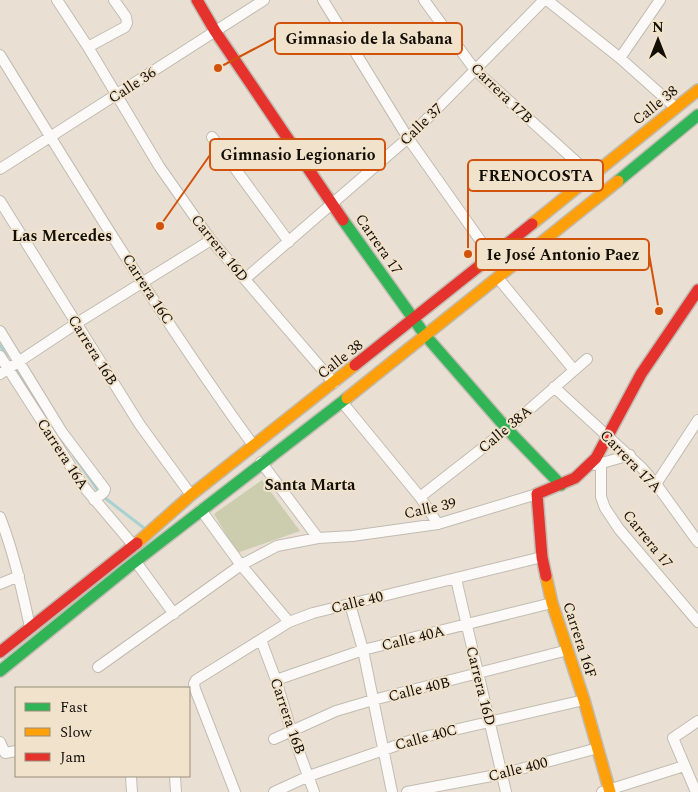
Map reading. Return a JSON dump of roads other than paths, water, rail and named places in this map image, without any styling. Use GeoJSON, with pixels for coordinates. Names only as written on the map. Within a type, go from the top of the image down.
{"type":"FeatureCollection","features":[{"type":"Feature","properties":{"kind":"main road","name":"Carrera 17"},"geometry":{"type":"LineString","coordinates":[[197,0],[215,31],[333,205],[425,335],[507,429],[561,486]]}},
{"type":"Feature","properties":{"kind":"main road","name":"Calle 38"},"geometry":{"type":"LineString","coordinates":[[0,652],[134,546],[191,495],[253,445],[414,320],[698,90]]}},
{"type":"Feature","properties":{"kind":"main road"},"geometry":{"type":"LineString","coordinates":[[0,671],[200,510],[342,402],[498,278],[698,115]]}},
{"type":"Feature","properties":{"kind":"main road","name":"Calle 39"},"geometry":{"type":"LineString","coordinates":[[537,494],[561,486],[596,465],[608,436],[641,374],[698,290]]}},
{"type":"Feature","properties":{"kind":"main road","name":"Carrera 16F"},"geometry":{"type":"LineString","coordinates":[[537,494],[542,557],[552,603],[584,700],[598,748],[607,791]]}},
{"type":"Feature","properties":{"kind":"street","name":"Carrera 16D"},"geometry":{"type":"LineString","coordinates":[[57,0],[88,47],[159,166],[211,240],[334,383]]}},
{"type":"Feature","properties":{"kind":"street"},"geometry":{"type":"LineString","coordinates":[[88,47],[125,27],[127,23],[126,18],[114,0]]}},
{"type":"Feature","properties":{"kind":"street","name":"Calle 36"},"geometry":{"type":"LineString","coordinates":[[0,169],[264,0]]}},
{"type":"Feature","properties":{"kind":"street"},"geometry":{"type":"LineString","coordinates":[[323,0],[408,138],[492,257]]}},
{"type":"Feature","properties":{"kind":"street","name":"Carrera 17B"},"geometry":{"type":"LineString","coordinates":[[424,0],[475,70],[592,176]]}},
{"type":"Feature","properties":{"kind":"street"},"geometry":{"type":"LineString","coordinates":[[546,0],[620,58],[676,108]]}},
{"type":"Feature","properties":{"kind":"street","name":"Calle 37"},"geometry":{"type":"LineString","coordinates":[[245,279],[333,205],[408,138],[546,0]]}},
{"type":"Feature","properties":{"kind":"street"},"geometry":{"type":"LineString","coordinates":[[620,58],[660,0]]}},
{"type":"Feature","properties":{"kind":"street","name":"Carrera 16C"},"geometry":{"type":"LineString","coordinates":[[0,55],[50,137],[204,377],[253,445]]}},
{"type":"Feature","properties":{"kind":"street"},"geometry":{"type":"LineString","coordinates":[[212,137],[289,242]]}},
{"type":"Feature","properties":{"kind":"street","name":"Carrera 16B"},"geometry":{"type":"LineString","coordinates":[[0,201],[140,425],[191,495]]}},
{"type":"Feature","properties":{"kind":"street"},"geometry":{"type":"LineString","coordinates":[[4,372],[77,323],[211,240]]}},
{"type":"Feature","properties":{"kind":"street"},"geometry":{"type":"LineString","coordinates":[[498,278],[574,370]]}},
{"type":"Feature","properties":{"kind":"street"},"geometry":{"type":"LineString","coordinates":[[0,331],[62,432],[105,489],[99,496]]}},
{"type":"Feature","properties":{"kind":"street","name":"Carrera 16A"},"geometry":{"type":"LineString","coordinates":[[0,356],[4,372],[84,487],[99,496],[134,546]]}},
{"type":"Feature","properties":{"kind":"street","name":"Calle 38A"},"geometry":{"type":"LineString","coordinates":[[420,497],[507,429],[587,359]]}},
{"type":"Feature","properties":{"kind":"street","name":"Carrera 17A"},"geometry":{"type":"LineString","coordinates":[[554,388],[630,455],[656,484],[698,542]]}},
{"type":"Feature","properties":{"kind":"street"},"geometry":{"type":"LineString","coordinates":[[342,402],[420,497],[438,524]]}},
{"type":"Feature","properties":{"kind":"street"},"geometry":{"type":"LineString","coordinates":[[656,484],[698,420]]}},
{"type":"Feature","properties":{"kind":"street"},"geometry":{"type":"LineString","coordinates":[[596,465],[630,455]]}},
{"type":"Feature","properties":{"kind":"street"},"geometry":{"type":"LineString","coordinates":[[261,462],[318,538]]}},
{"type":"Feature","properties":{"kind":"street","name":"Carrera 17"},"geometry":{"type":"LineString","coordinates":[[596,465],[605,508],[619,529],[698,622]]}},
{"type":"Feature","properties":{"kind":"street","name":"Calle 39"},"geometry":{"type":"LineString","coordinates":[[98,667],[241,565],[277,546],[318,538],[352,536],[438,524],[537,494]]}},
{"type":"Feature","properties":{"kind":"street"},"geometry":{"type":"LineString","coordinates":[[200,510],[241,565],[289,622]]}},
{"type":"Feature","properties":{"kind":"street"},"geometry":{"type":"LineString","coordinates":[[0,516],[19,576],[30,627]]}},
{"type":"Feature","properties":{"kind":"street","name":"Calle 40"},"geometry":{"type":"LineString","coordinates":[[235,792],[195,689],[194,684],[196,680],[289,622],[313,613],[542,557]]}},
{"type":"Feature","properties":{"kind":"street"},"geometry":{"type":"LineString","coordinates":[[136,562],[174,614]]}},
{"type":"Feature","properties":{"kind":"street"},"geometry":{"type":"LineString","coordinates":[[0,584],[19,576]]}},
{"type":"Feature","properties":{"kind":"street","name":"Carrera 16D"},"geometry":{"type":"LineString","coordinates":[[456,579],[506,792]]}},
{"type":"Feature","properties":{"kind":"street","name":"Calle 40A"},"geometry":{"type":"LineString","coordinates":[[276,680],[363,650],[552,603]]}},
{"type":"Feature","properties":{"kind":"street"},"geometry":{"type":"LineString","coordinates":[[350,604],[363,650],[392,792]]}},
{"type":"Feature","properties":{"kind":"street","name":"Carrera 16B"},"geometry":{"type":"LineString","coordinates":[[261,640],[314,792]]}},
{"type":"Feature","properties":{"kind":"street","name":"Calle 40B"},"geometry":{"type":"LineString","coordinates":[[274,739],[336,711],[568,650]]}},
{"type":"Feature","properties":{"kind":"street","name":"Calle 40C"},"geometry":{"type":"LineString","coordinates":[[274,792],[309,776],[415,739],[584,700]]}},
{"type":"Feature","properties":{"kind":"street"},"geometry":{"type":"LineString","coordinates":[[696,726],[673,738],[696,792]]}},
{"type":"Feature","properties":{"kind":"street"},"geometry":{"type":"LineString","coordinates":[[0,742],[5,753],[15,751]]}},
{"type":"Feature","properties":{"kind":"street","name":"Calle 400"},"geometry":{"type":"LineString","coordinates":[[407,792],[502,774],[598,748]]}},
{"type":"Feature","properties":{"kind":"street"},"geometry":{"type":"LineString","coordinates":[[607,791],[684,766]]}},
{"type":"Feature","properties":{"kind":"street"},"geometry":{"type":"LineString","coordinates":[[131,777],[132,792]]}},
{"type":"Feature","properties":{"kind":"street"},"geometry":{"type":"LineString","coordinates":[[175,777],[176,792]]}},
{"type":"Feature","properties":{"kind":"waterway"},"geometry":{"type":"LineString","coordinates":[[0,345],[7,357]]}},
{"type":"Feature","properties":{"kind":"waterway"},"geometry":{"type":"LineString","coordinates":[[16,371],[50,422]]}},
{"type":"Feature","properties":{"kind":"waterway"},"geometry":{"type":"LineString","coordinates":[[74,456],[99,492]]}},
{"type":"Feature","properties":{"kind":"waterway"},"geometry":{"type":"LineString","coordinates":[[105,498],[144,528]]}},
{"type":"Feature","properties":{"kind":"place","name":"Gimnasio de la Sabana"},"geometry":{"type":"Point","coordinates":[218,68]}},
{"type":"Feature","properties":{"kind":"place","name":"Gimnasio Legionario"},"geometry":{"type":"Point","coordinates":[160,226]}},
{"type":"Feature","properties":{"kind":"place","name":"FRENOCOSTA"},"geometry":{"type":"Point","coordinates":[468,254]}},
{"type":"Feature","properties":{"kind":"place","name":"Ie José Antonio Paez"},"geometry":{"type":"Point","coordinates":[659,311]}},
{"type":"Feature","properties":{"kind":"district","name":"Las Mercedes"},"geometry":{"type":"Point","coordinates":[62,235]}},
{"type":"Feature","properties":{"kind":"district","name":"Santa Marta"},"geometry":{"type":"Point","coordinates":[310,484]}}]}
